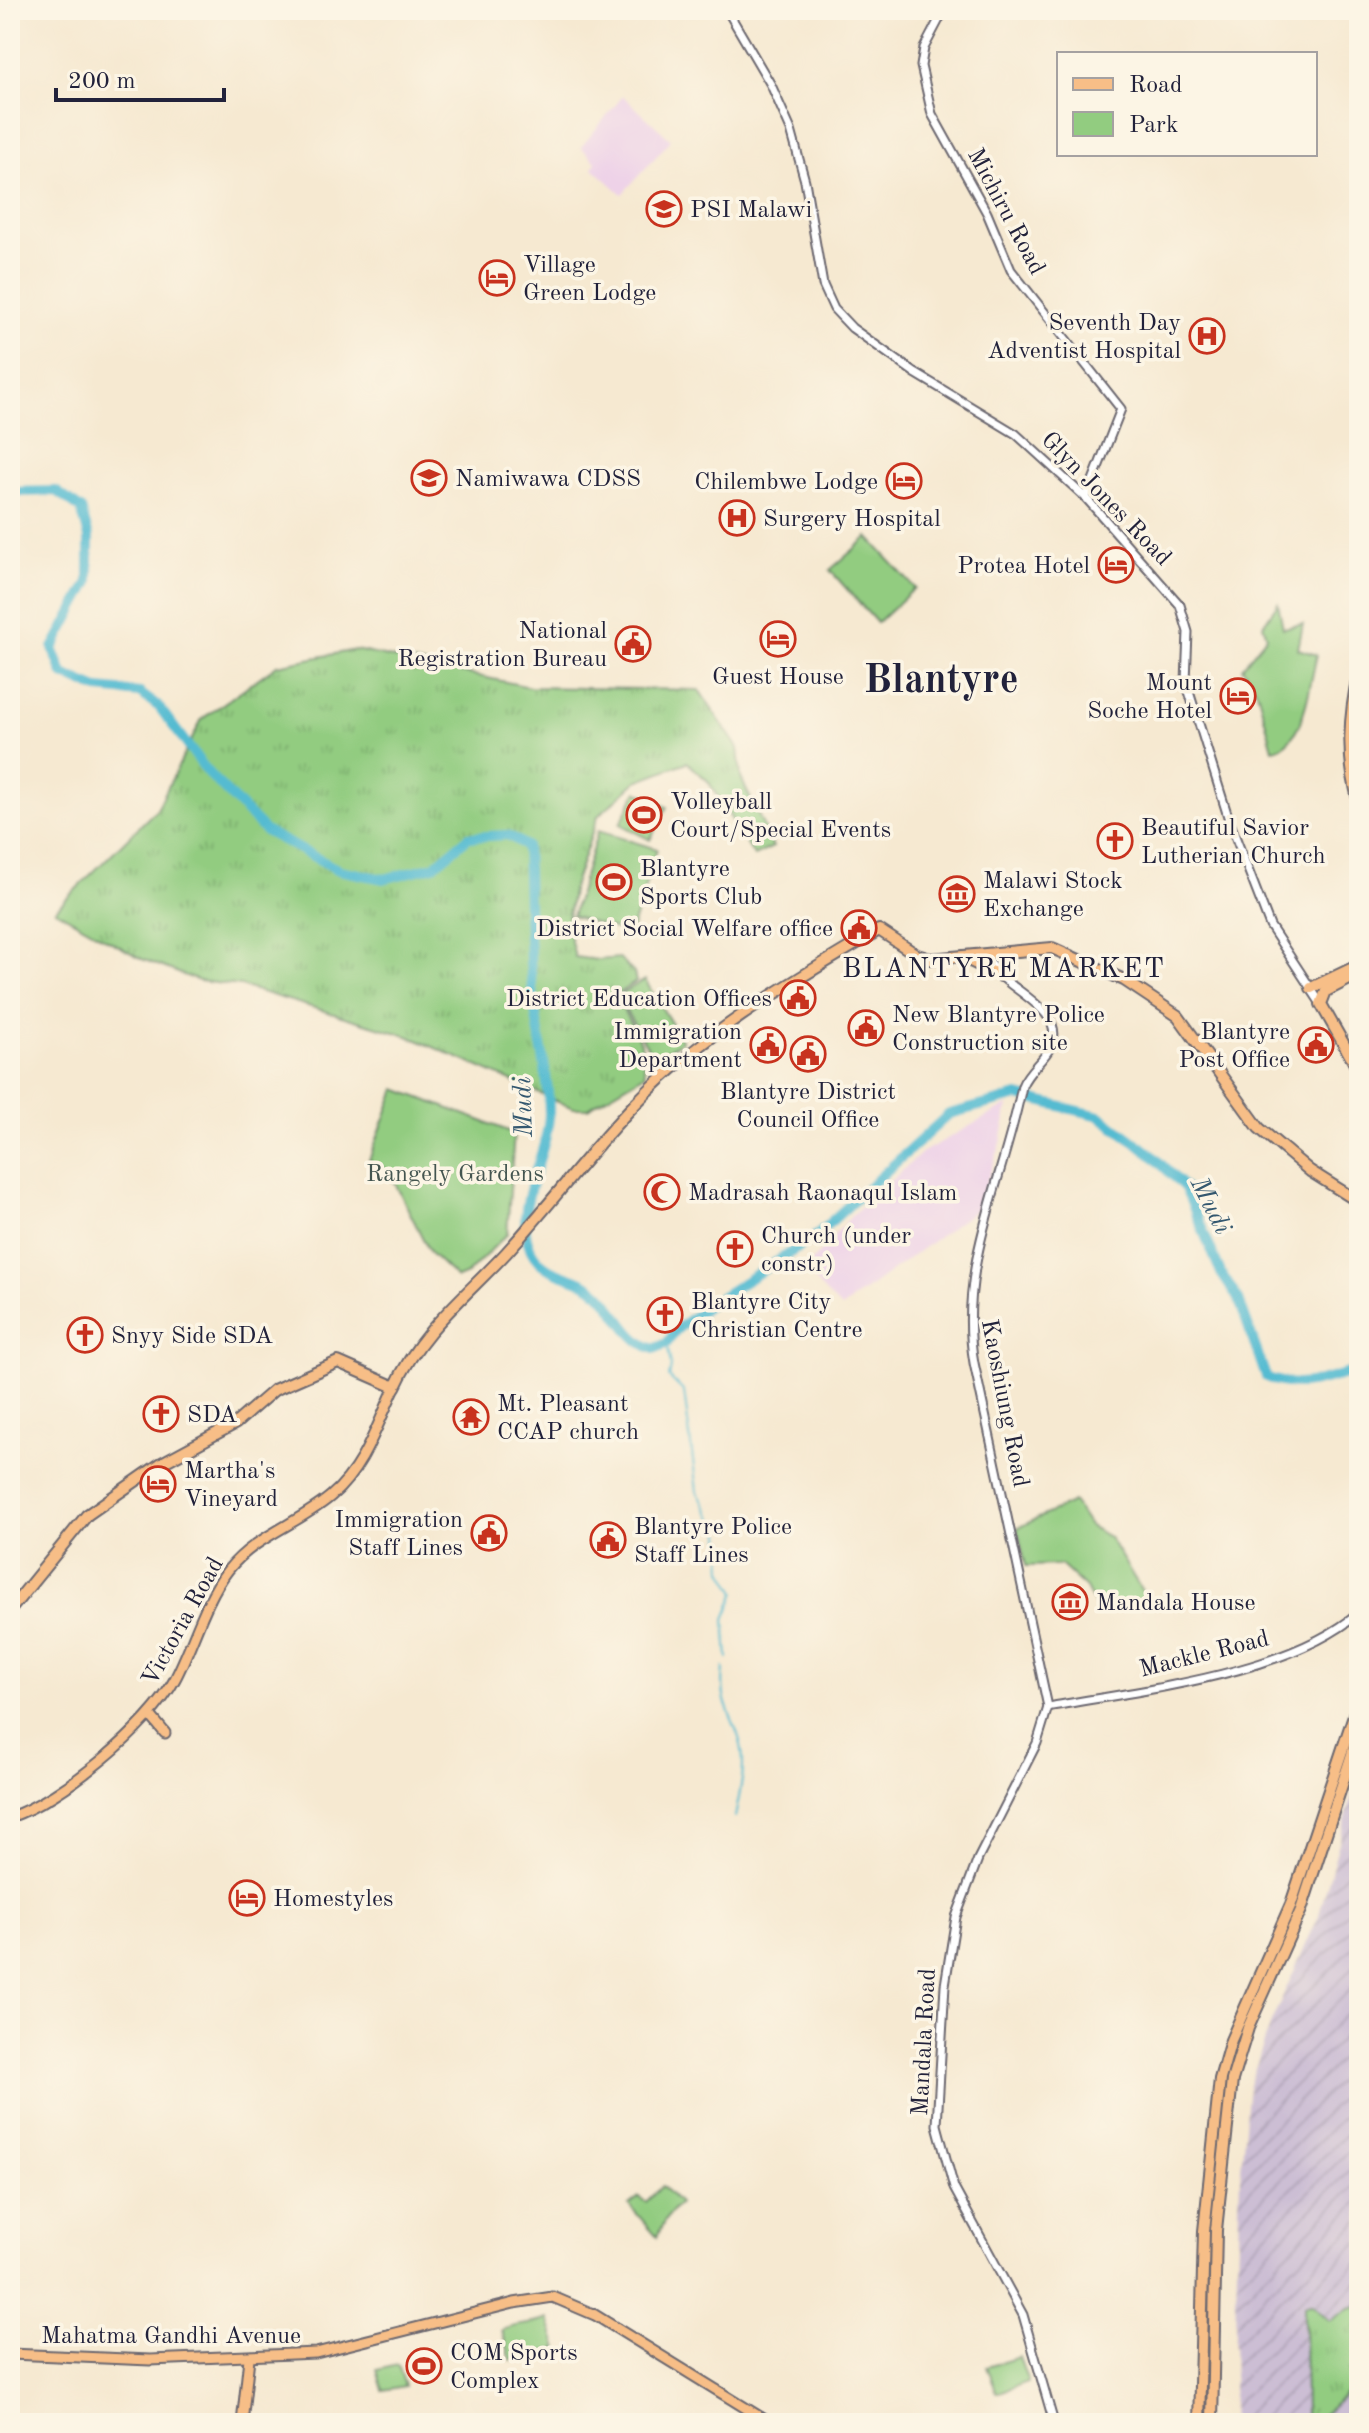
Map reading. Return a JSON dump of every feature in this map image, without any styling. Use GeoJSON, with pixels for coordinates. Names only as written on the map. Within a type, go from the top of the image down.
{"type":"FeatureCollection","features":[{"type":"Feature","properties":{"kind":"highway"},"geometry":{"type":"LineString","coordinates":[[1359,671],[1349,726],[1359,802]]}},
{"type":"Feature","properties":{"kind":"highway"},"geometry":{"type":"LineString","coordinates":[[10,1610],[87,1515],[160,1464],[236,1423],[274,1390],[338,1362],[395,1387],[422,1338],[503,1256],[636,1103],[690,1055],[785,986],[879,930],[917,955],[930,959],[1052,948],[1070,953],[1171,1009],[1259,1128],[1310,1171],[1359,1202]]}},
{"type":"Feature","properties":{"kind":"highway"},"geometry":{"type":"LineString","coordinates":[[964,958],[1001,976],[1001,964],[1008,953]]}},
{"type":"Feature","properties":{"kind":"highway"},"geometry":{"type":"LineString","coordinates":[[1311,988],[1359,965]]}},
{"type":"Feature","properties":{"kind":"highway"},"geometry":{"type":"LineString","coordinates":[[1359,974],[1326,991],[1321,1004],[1359,1071]]}},
{"type":"Feature","properties":{"kind":"highway"},"geometry":{"type":"LineString","coordinates":[[1199,2423],[1204,2231],[1220,2079],[1231,2040],[1291,1904],[1359,1700]]}},
{"type":"Feature","properties":{"kind":"highway"},"geometry":{"type":"LineString","coordinates":[[1212,2423],[1216,2230],[1232,2080],[1248,2028],[1301,1910],[1359,1733]]}},
{"type":"Feature","properties":{"kind":"main road","name":"Victoria Road"},"geometry":{"type":"LineString","coordinates":[[10,1817],[37,1807],[58,1793],[150,1715],[174,1680],[226,1573],[253,1546],[329,1498],[342,1485],[362,1458],[395,1387]]}},
{"type":"Feature","properties":{"kind":"main road"},"geometry":{"type":"LineString","coordinates":[[150,1715],[165,1733]]}},
{"type":"Feature","properties":{"kind":"main road","name":"Mahatma Gandhi Avenue"},"geometry":{"type":"LineString","coordinates":[[10,2354],[150,2360],[249,2358],[340,2349],[514,2303],[553,2297],[584,2308],[770,2423]]}},
{"type":"Feature","properties":{"kind":"main road"},"geometry":{"type":"LineString","coordinates":[[242,2423],[249,2358]]}},
{"type":"Feature","properties":{"kind":"street","name":"Glyn Jones Road"},"geometry":{"type":"LineString","coordinates":[[727,10],[771,85],[791,130],[805,181],[823,285],[834,309],[852,328],[915,373],[1016,434],[1086,498],[1180,605],[1188,632],[1186,682],[1230,823],[1270,926],[1321,1004]]}},
{"type":"Feature","properties":{"kind":"street","name":"Michiru Road"},"geometry":{"type":"LineString","coordinates":[[944,10],[924,48],[921,66],[932,114],[987,213],[1011,270],[1121,409],[1086,498]]}},
{"type":"Feature","properties":{"kind":"street","name":"Kaoshiung Road"},"geometry":{"type":"LineString","coordinates":[[985,955],[1001,976],[1037,1005],[1053,1030],[1051,1046],[1030,1070],[1022,1086],[974,1266],[967,1309],[968,1333],[1048,1707]]}},
{"type":"Feature","properties":{"kind":"street","name":"Mackle Road"},"geometry":{"type":"LineString","coordinates":[[1048,1707],[1248,1666],[1320,1640],[1359,1613]]}},
{"type":"Feature","properties":{"kind":"street","name":"Mandala Road"},"geometry":{"type":"LineString","coordinates":[[1048,1707],[1037,1743],[978,1859],[956,1917],[945,1985],[937,2125],[954,2188],[1023,2315],[1054,2423]]}},
{"type":"Feature","properties":{"kind":"shaded area"},"geometry":{"type":"Polygon","coordinates":[[[623,96],[671,140],[622,194],[593,168],[596,162],[581,147],[623,96]]]}},
{"type":"Feature","properties":{"kind":"shaded area"},"geometry":{"type":"Polygon","coordinates":[[[1008,1105],[1001,1143],[977,1209],[841,1308],[804,1270],[853,1214],[923,1152],[1008,1105]]]}},
{"type":"Feature","properties":{"kind":"shaded area"},"geometry":{"type":"Polygon","coordinates":[[[1359,1771],[1359,2423],[1232,2423],[1240,2179],[1249,2085],[1272,2020],[1318,1918],[1359,1771]]]}},
{"type":"Feature","properties":{"kind":"green space"},"geometry":{"type":"Polygon","coordinates":[[[868,537],[915,588],[877,623],[830,570],[868,537]]]}},
{"type":"Feature","properties":{"kind":"green space"},"geometry":{"type":"Polygon","coordinates":[[[1278,603],[1283,628],[1303,624],[1298,649],[1317,655],[1299,724],[1284,745],[1273,749],[1257,691],[1242,667],[1267,636],[1263,625],[1278,603]]]}},
{"type":"Feature","properties":{"kind":"green space","name":"Blantyre Sports Club"},"geometry":{"type":"Polygon","coordinates":[[[355,650],[530,687],[699,690],[738,748],[741,778],[773,847],[754,856],[708,781],[687,762],[637,781],[598,816],[572,890],[567,926],[575,957],[598,960],[619,958],[634,973],[636,982],[615,995],[641,1043],[645,1074],[588,1108],[573,1108],[408,1036],[241,986],[199,981],[142,959],[55,910],[157,809],[202,719],[277,665],[355,650]]]}},
{"type":"Feature","properties":{"kind":"green space","name":"Volleyball Court/Special Events"},"geometry":{"type":"Polygon","coordinates":[[[637,791],[667,807],[650,840],[620,824],[637,791]]]}},
{"type":"Feature","properties":{"kind":"green space","name":"Blantyre Sports Club"},"geometry":{"type":"Polygon","coordinates":[[[598,831],[657,849],[630,934],[572,916],[598,831]]]}},
{"type":"Feature","properties":{"kind":"green space"},"geometry":{"type":"Polygon","coordinates":[[[645,980],[682,1041],[654,1058],[617,996],[645,980]]]}},
{"type":"Feature","properties":{"kind":"green space","name":"Rangely Gardens"},"geometry":{"type":"Polygon","coordinates":[[[396,1089],[514,1133],[507,1234],[467,1274],[457,1278],[430,1253],[389,1171],[369,1160],[396,1089]]]}},
{"type":"Feature","properties":{"kind":"green space"},"geometry":{"type":"Polygon","coordinates":[[[1073,1502],[1089,1526],[1109,1537],[1147,1599],[1099,1614],[1086,1588],[1061,1565],[1026,1566],[1017,1528],[1073,1502]]]}},
{"type":"Feature","properties":{"kind":"green space"},"geometry":{"type":"Polygon","coordinates":[[[662,2186],[679,2203],[665,2220],[657,2237],[629,2205],[639,2197],[646,2202],[662,2186]]]}},
{"type":"Feature","properties":{"kind":"green space"},"geometry":{"type":"Polygon","coordinates":[[[1312,2304],[1330,2321],[1349,2308],[1359,2306],[1359,2381],[1314,2423],[1305,2423],[1304,2305],[1312,2304]]]}},
{"type":"Feature","properties":{"kind":"green space"},"geometry":{"type":"Polygon","coordinates":[[[548,2319],[558,2348],[511,2360],[502,2330],[548,2319]]]}},
{"type":"Feature","properties":{"kind":"green space"},"geometry":{"type":"Polygon","coordinates":[[[1019,2357],[1028,2382],[997,2393],[987,2367],[1019,2357]]]}},
{"type":"Feature","properties":{"kind":"green space"},"geometry":{"type":"Polygon","coordinates":[[[398,2365],[405,2386],[383,2390],[377,2370],[398,2365]]]}},
{"type":"Feature","properties":{"kind":"waterway","name":"Mudi"},"geometry":{"type":"LineString","coordinates":[[10,492],[56,491],[81,509],[89,537],[89,582],[53,648],[63,674],[98,689],[140,693],[159,707],[209,774],[265,831],[339,870],[384,879],[434,866],[469,837],[508,835],[526,846],[532,987],[549,1114],[528,1200],[526,1234],[531,1250],[544,1266],[596,1290],[630,1332],[645,1345],[654,1349],[667,1343],[676,1330],[714,1301],[812,1239],[949,1114],[1018,1096],[1100,1116],[1150,1153],[1185,1188],[1221,1273],[1239,1300],[1266,1377],[1301,1384],[1359,1370]]}},
{"type":"Feature","properties":{"kind":"waterway"},"geometry":{"type":"LineString","coordinates":[[667,1343],[671,1366],[669,1377],[684,1392],[697,1491],[721,1533],[723,1570],[736,1592],[725,1619],[728,1658]]}},
{"type":"Feature","properties":{"kind":"waterway"},"geometry":{"type":"LineString","coordinates":[[724,1668],[725,1699],[740,1741],[743,1760],[735,1817]]}},
{"type":"Feature","properties":{"kind":"place","name":"PSI Malawi"},"geometry":{"type":"Point","coordinates":[664,209]}},
{"type":"Feature","properties":{"kind":"place","name":"Village Green Lodge"},"geometry":{"type":"Point","coordinates":[497,278]}},
{"type":"Feature","properties":{"kind":"place","name":"Seventh Day Adventist Hospital"},"geometry":{"type":"Point","coordinates":[1207,336]}},
{"type":"Feature","properties":{"kind":"place","name":"Namiwawa CDSS"},"geometry":{"type":"Point","coordinates":[429,478]}},
{"type":"Feature","properties":{"kind":"place","name":"Chilembwe Lodge"},"geometry":{"type":"Point","coordinates":[904,481]}},
{"type":"Feature","properties":{"kind":"place","name":"Surgery Hospital"},"geometry":{"type":"Point","coordinates":[737,518]}},
{"type":"Feature","properties":{"kind":"place","name":"Protea Hotel"},"geometry":{"type":"Point","coordinates":[1116,565]}},
{"type":"Feature","properties":{"kind":"place","name":"Guest House"},"geometry":{"type":"Point","coordinates":[778,639]}},
{"type":"Feature","properties":{"kind":"place","name":"National Registration Bureau"},"geometry":{"type":"Point","coordinates":[633,644]}},
{"type":"Feature","properties":{"kind":"place","name":"Mount Soche Hotel"},"geometry":{"type":"Point","coordinates":[1238,696]}},
{"type":"Feature","properties":{"kind":"place","name":"Volleyball Court/Special Events"},"geometry":{"type":"Point","coordinates":[644,815]}},
{"type":"Feature","properties":{"kind":"place","name":"Beautiful Savior Lutherian Church"},"geometry":{"type":"Point","coordinates":[1115,841]}},
{"type":"Feature","properties":{"kind":"place","name":"Blantyre Sports Club"},"geometry":{"type":"Point","coordinates":[614,882]}},
{"type":"Feature","properties":{"kind":"place","name":"Malawi Stock Exchange"},"geometry":{"type":"Point","coordinates":[957,894]}},
{"type":"Feature","properties":{"kind":"place","name":"District Social Welfare office"},"geometry":{"type":"Point","coordinates":[859,928]}},
{"type":"Feature","properties":{"kind":"place","name":"District Education Offices"},"geometry":{"type":"Point","coordinates":[798,998]}},
{"type":"Feature","properties":{"kind":"place","name":"New Blantyre Police Construction site"},"geometry":{"type":"Point","coordinates":[866,1028]}},
{"type":"Feature","properties":{"kind":"place","name":"Immigration Department"},"geometry":{"type":"Point","coordinates":[768,1045]}},
{"type":"Feature","properties":{"kind":"place","name":"Blantyre Post Office"},"geometry":{"type":"Point","coordinates":[1316,1045]}},
{"type":"Feature","properties":{"kind":"place","name":"Blantyre District Council Office"},"geometry":{"type":"Point","coordinates":[808,1054]}},
{"type":"Feature","properties":{"kind":"place","name":"Madrasah Raonaqul Islam"},"geometry":{"type":"Point","coordinates":[662,1192]}},
{"type":"Feature","properties":{"kind":"place","name":"Church (under constr)"},"geometry":{"type":"Point","coordinates":[735,1249]}},
{"type":"Feature","properties":{"kind":"place","name":"Blantyre City Christian Centre"},"geometry":{"type":"Point","coordinates":[665,1315]}},
{"type":"Feature","properties":{"kind":"place","name":"Snyy Side SDA"},"geometry":{"type":"Point","coordinates":[85,1335]}},
{"type":"Feature","properties":{"kind":"place","name":"SDA"},"geometry":{"type":"Point","coordinates":[161,1414]}},
{"type":"Feature","properties":{"kind":"place","name":"Mt. Pleasant CCAP church"},"geometry":{"type":"Point","coordinates":[471,1417]}},
{"type":"Feature","properties":{"kind":"place","name":"Martha's Vineyard"},"geometry":{"type":"Point","coordinates":[158,1484]}},
{"type":"Feature","properties":{"kind":"place","name":"Immigration Staff Lines"},"geometry":{"type":"Point","coordinates":[489,1533]}},
{"type":"Feature","properties":{"kind":"place","name":"Blantyre Police Staff Lines"},"geometry":{"type":"Point","coordinates":[608,1540]}},
{"type":"Feature","properties":{"kind":"place","name":"Mandala House"},"geometry":{"type":"Point","coordinates":[1070,1602]}},
{"type":"Feature","properties":{"kind":"place","name":"Homestyles"},"geometry":{"type":"Point","coordinates":[247,1898]}},
{"type":"Feature","properties":{"kind":"place","name":"COM Sports Complex"},"geometry":{"type":"Point","coordinates":[424,2366]}},
{"type":"Feature","properties":{"kind":"district","name":"Blantyre"},"geometry":{"type":"Point","coordinates":[941,678]}},
{"type":"Feature","properties":{"kind":"district","name":"BLANTYRE MARKET"},"geometry":{"type":"Point","coordinates":[1004,967]}}]}
